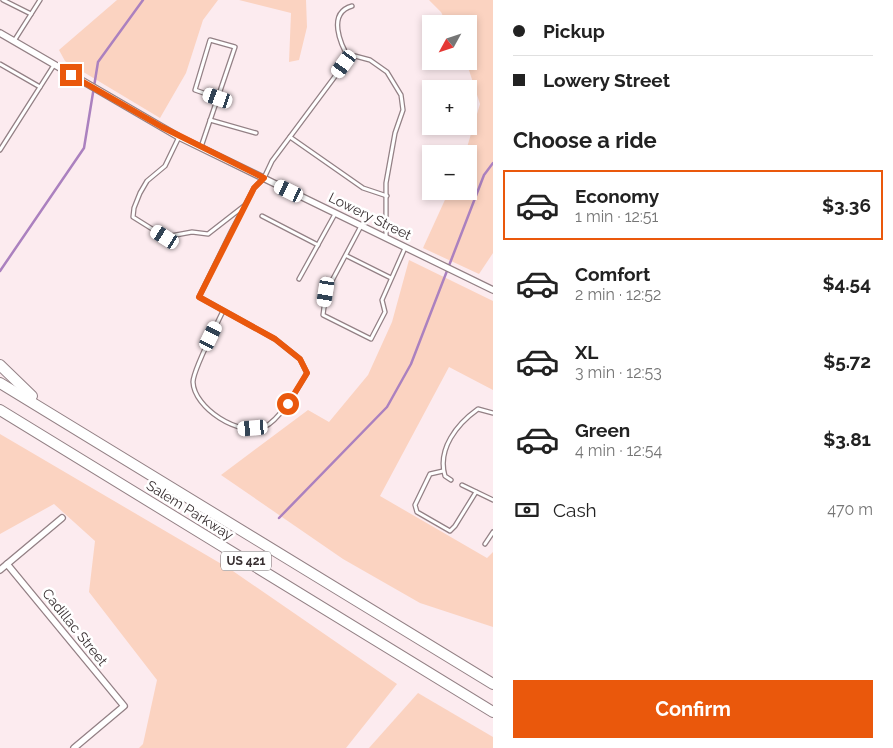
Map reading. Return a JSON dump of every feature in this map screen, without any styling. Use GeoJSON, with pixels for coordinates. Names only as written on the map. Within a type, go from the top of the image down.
{"type":"FeatureCollection","features":[{"type":"Feature","properties":{"kind":"highway"},"geometry":{"type":"LineString","coordinates":[[0,365],[15,382],[56,416]]}},
{"type":"Feature","properties":{"kind":"highway","name":"Salem Parkway"},"geometry":{"type":"LineString","coordinates":[[0,383],[493,684]]}},
{"type":"Feature","properties":{"kind":"highway","name":"Salem Parkway"},"geometry":{"type":"LineString","coordinates":[[0,410],[493,712]]}},
{"type":"Feature","properties":{"kind":"street","name":"Lowery Street"},"geometry":{"type":"LineString","coordinates":[[0,33],[180,137],[493,290]]}},
{"type":"Feature","properties":{"kind":"street"},"geometry":{"type":"LineString","coordinates":[[0,570],[62,518]]}},
{"type":"Feature","properties":{"kind":"street","name":"Cadillac Street"},"geometry":{"type":"LineString","coordinates":[[7,564],[124,706],[74,748]]}},
{"type":"Feature","properties":{"kind":"lane"},"geometry":{"type":"LineString","coordinates":[[3,0],[31,14]]}},
{"type":"Feature","properties":{"kind":"lane"},"geometry":{"type":"LineString","coordinates":[[14,41],[40,0]]}},
{"type":"Feature","properties":{"kind":"lane"},"geometry":{"type":"LineString","coordinates":[[350,60],[340,39],[338,18],[341,12],[352,6]]}},
{"type":"Feature","properties":{"kind":"lane"},"geometry":{"type":"LineString","coordinates":[[201,147],[218,98],[235,47],[210,40],[195,90],[218,98]]}},
{"type":"Feature","properties":{"kind":"lane"},"geometry":{"type":"LineString","coordinates":[[223,311],[205,349],[193,382],[200,399],[221,420],[242,429],[264,427],[288,404],[307,373],[300,359],[275,339],[199,297],[254,188],[264,178],[272,161],[344,64],[355,56],[370,60],[386,72],[401,95],[403,110],[395,133],[386,183],[386,238]]}},
{"type":"Feature","properties":{"kind":"lane"},"geometry":{"type":"LineString","coordinates":[[0,64],[40,87]]}},
{"type":"Feature","properties":{"kind":"lane"},"geometry":{"type":"LineString","coordinates":[[0,150],[54,65]]}},
{"type":"Feature","properties":{"kind":"lane"},"geometry":{"type":"LineString","coordinates":[[210,120],[256,133]]}},
{"type":"Feature","properties":{"kind":"lane"},"geometry":{"type":"LineString","coordinates":[[180,137],[165,166],[147,181],[134,208],[133,217],[165,237],[192,232],[208,234],[245,206]]}},
{"type":"Feature","properties":{"kind":"lane"},"geometry":{"type":"LineString","coordinates":[[290,137],[362,188],[386,196]]}},
{"type":"Feature","properties":{"kind":"lane"},"geometry":{"type":"LineString","coordinates":[[299,279],[335,213]]}},
{"type":"Feature","properties":{"kind":"lane"},"geometry":{"type":"LineString","coordinates":[[262,216],[318,245]]}},
{"type":"Feature","properties":{"kind":"lane"},"geometry":{"type":"LineString","coordinates":[[361,226],[347,256],[326,292],[322,315],[371,339],[384,312],[382,300],[405,247]]}},
{"type":"Feature","properties":{"kind":"lane"},"geometry":{"type":"LineString","coordinates":[[347,256],[392,278]]}},
{"type":"Feature","properties":{"kind":"lane"},"geometry":{"type":"LineString","coordinates":[[451,480],[445,476],[442,467],[447,444],[462,420],[478,409],[493,413]]}},
{"type":"Feature","properties":{"kind":"lane"},"geometry":{"type":"LineString","coordinates":[[443,471],[430,474],[415,505],[417,512],[450,530],[455,526],[476,492]]}},
{"type":"Feature","properties":{"kind":"lane"},"geometry":{"type":"LineString","coordinates":[[462,485],[493,500]]}},
{"type":"Feature","properties":{"kind":"lane"},"geometry":{"type":"LineString","coordinates":[[485,544],[493,532]]}},
{"type":"Feature","properties":{"kind":"shaded area"},"geometry":{"type":"Polygon","coordinates":[[[117,0],[218,0],[203,20],[186,73],[160,118],[65,61],[59,50],[117,0]]]}},
{"type":"Feature","properties":{"kind":"shaded area"},"geometry":{"type":"Polygon","coordinates":[[[239,0],[306,0],[307,27],[299,60],[289,62],[291,13],[239,0]]]}},
{"type":"Feature","properties":{"kind":"shaded area"},"geometry":{"type":"Polygon","coordinates":[[[429,0],[493,0],[493,253],[479,274],[423,248],[445,200],[477,200],[477,145],[468,145],[471,135],[477,135],[477,114],[480,104],[477,95],[477,80],[472,80],[469,70],[478,70],[478,15],[442,15],[429,0]]]}},
{"type":"Feature","properties":{"kind":"shaded area"},"geometry":{"type":"Polygon","coordinates":[[[409,260],[493,301],[493,390],[449,367],[380,496],[487,558],[493,552],[493,627],[420,603],[343,559],[221,475],[308,410],[329,422],[368,375],[392,322],[409,260]]]}},
{"type":"Feature","properties":{"kind":"shaded area"},"geometry":{"type":"Polygon","coordinates":[[[0,434],[230,569],[397,684],[346,748],[139,748],[143,744],[157,680],[89,592],[95,541],[54,504],[0,534],[0,434]]]}},
{"type":"Feature","properties":{"kind":"shaded area"},"geometry":{"type":"Polygon","coordinates":[[[418,693],[493,737],[493,748],[369,748],[418,693]]]}},
{"type":"Feature","properties":{"kind":"waterway"},"geometry":{"type":"LineString","coordinates":[[0,271],[84,148],[98,62],[143,0]]}},
{"type":"Feature","properties":{"kind":"waterway"},"geometry":{"type":"LineString","coordinates":[[279,518],[387,407],[411,364],[484,175],[493,163]]}},
{"type":"Feature","properties":{"kind":"route"},"geometry":{"type":"LineString","coordinates":[[71,75],[162,127],[264,178],[254,188],[199,297],[275,339],[300,359],[307,373],[288,404]]}}]}
